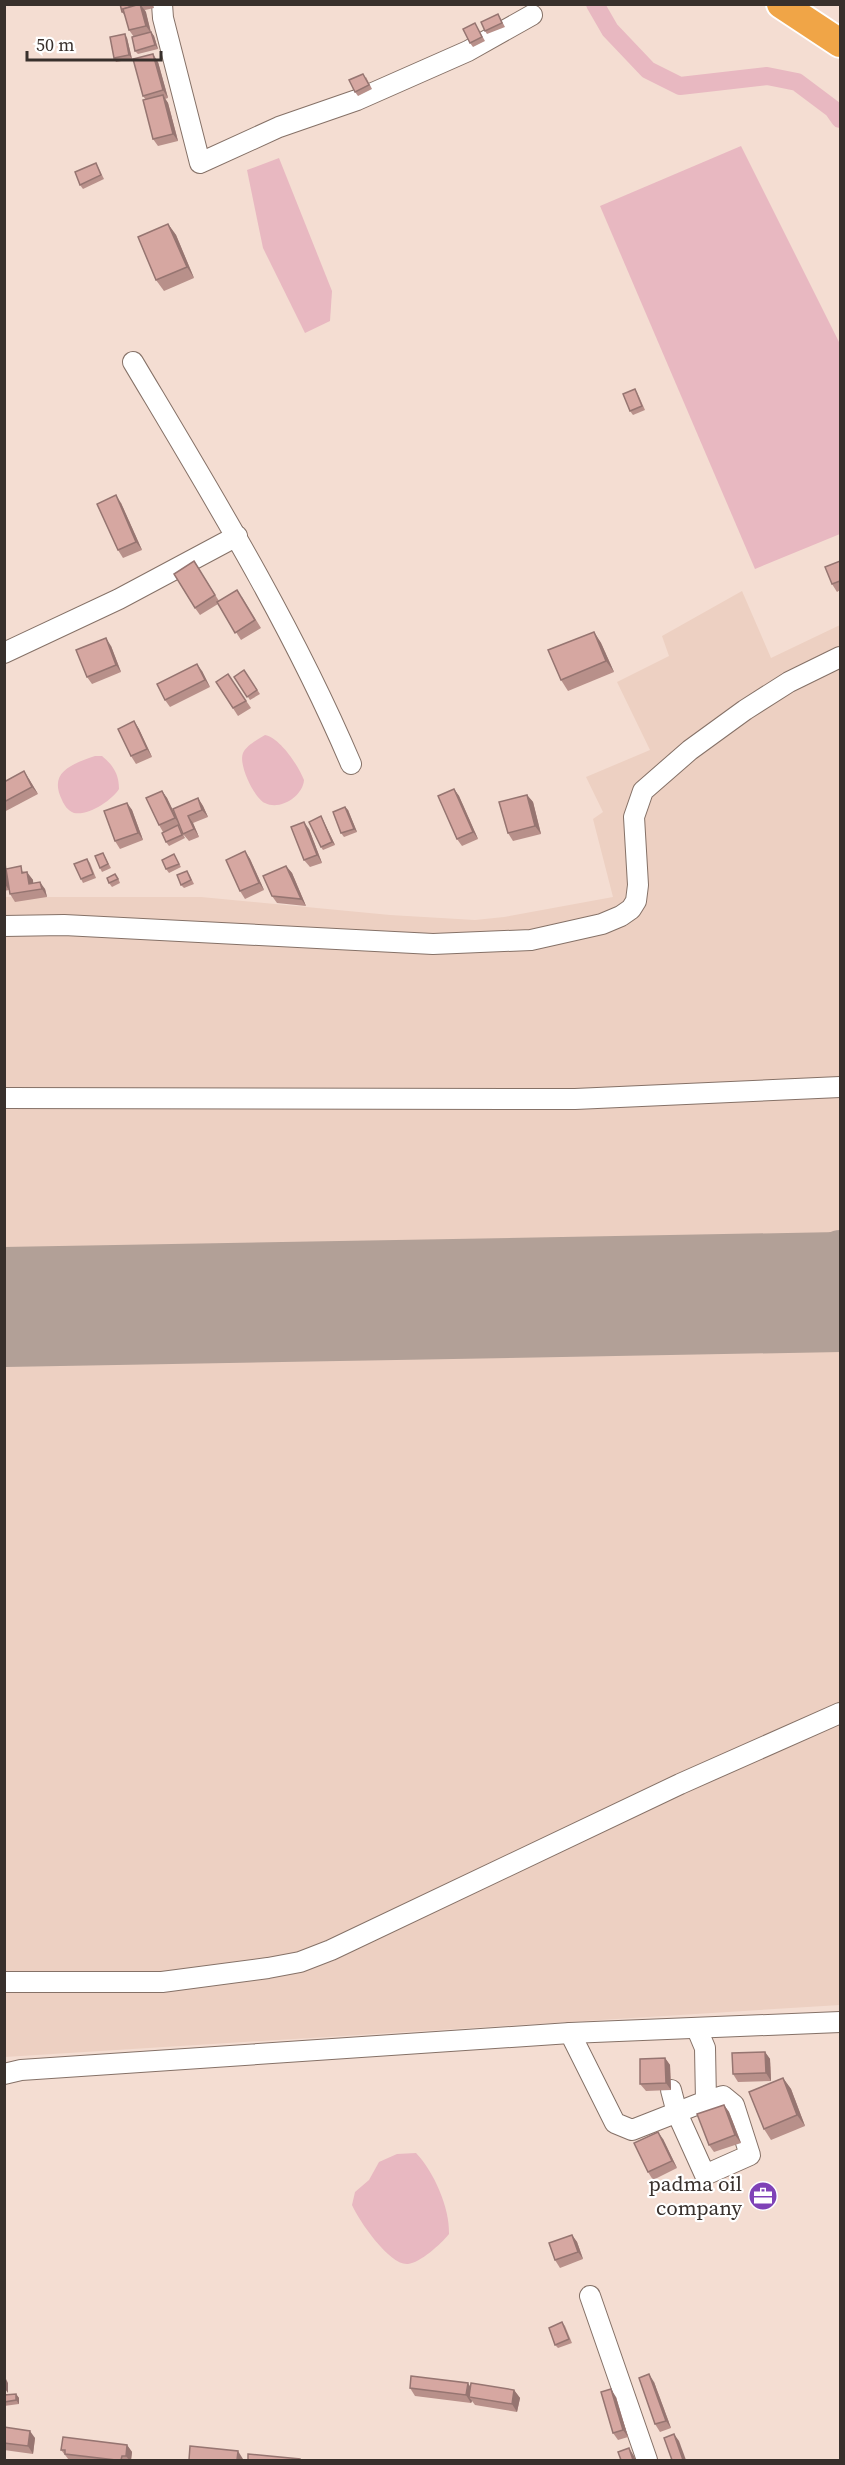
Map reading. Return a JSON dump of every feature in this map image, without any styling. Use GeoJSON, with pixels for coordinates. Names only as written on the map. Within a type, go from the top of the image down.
{"type":"FeatureCollection","features":[{"type":"Feature","properties":{"kind":"highway"},"geometry":{"type":"LineString","coordinates":[[781,4],[840,43]]}},
{"type":"Feature","properties":{"kind":"street"},"geometry":{"type":"LineString","coordinates":[[162,4],[163,18],[200,163],[279,127],[377,91],[468,51],[532,15]]}},
{"type":"Feature","properties":{"kind":"street"},"geometry":{"type":"LineString","coordinates":[[133,362],[237,536],[308,669],[351,764]]}},
{"type":"Feature","properties":{"kind":"street"},"geometry":{"type":"LineString","coordinates":[[4,653],[120,599],[237,536]]}},
{"type":"Feature","properties":{"kind":"street"},"geometry":{"type":"LineString","coordinates":[[4,926],[64,925],[433,944],[531,940],[602,924],[621,916],[631,909],[636,901],[638,885],[634,816],[644,791],[690,750],[745,710],[789,682],[840,657]]}},
{"type":"Feature","properties":{"kind":"street"},"geometry":{"type":"LineString","coordinates":[[4,1098],[575,1099],[840,1087]]}},
{"type":"Feature","properties":{"kind":"street"},"geometry":{"type":"LineString","coordinates":[[4,1982],[162,1982],[300,1962],[331,1950],[680,1784],[840,1713]]}},
{"type":"Feature","properties":{"kind":"street"},"geometry":{"type":"LineString","coordinates":[[4,2074],[33,2069],[570,2033],[840,2022]]}},
{"type":"Feature","properties":{"kind":"street"},"geometry":{"type":"LineString","coordinates":[[697,2029],[705,2048],[706,2101]]}},
{"type":"Feature","properties":{"kind":"street"},"geometry":{"type":"LineString","coordinates":[[570,2033],[615,2123],[632,2130],[677,2113],[706,2101],[723,2096],[734,2105],[750,2155],[705,2175],[677,2113],[671,2090]]}},
{"type":"Feature","properties":{"kind":"street"},"geometry":{"type":"LineString","coordinates":[[590,2296],[647,2460]]}},
{"type":"Feature","properties":{"kind":"shaded area"},"geometry":{"type":"Polygon","coordinates":[[[741,146],[840,344],[840,534],[755,569],[600,206],[741,146]]]}},
{"type":"Feature","properties":{"kind":"shaded area"},"geometry":{"type":"Polygon","coordinates":[[[279,158],[332,291],[330,321],[305,333],[263,248],[247,170],[279,158]]]}},
{"type":"Feature","properties":{"kind":"shaded area"},"geometry":{"type":"Polygon","coordinates":[[[742,591],[771,658],[840,625],[840,2005],[5,2057],[5,897],[201,897],[390,915],[475,920],[504,917],[613,897],[593,819],[603,812],[586,777],[650,750],[617,682],[669,656],[662,636],[742,591]]]}},
{"type":"Feature","properties":{"kind":"shaded area"},"geometry":{"type":"Polygon","coordinates":[[[265,735],[277,741],[293,760],[304,780],[303,786],[295,796],[277,805],[265,803],[256,795],[243,765],[242,758],[245,750],[265,735]]]}},
{"type":"Feature","properties":{"kind":"shaded area"},"geometry":{"type":"Polygon","coordinates":[[[102,756],[112,766],[117,774],[119,789],[100,806],[86,812],[74,813],[66,808],[58,790],[60,776],[78,762],[102,756]]]}},
{"type":"Feature","properties":{"kind":"shaded area"},"geometry":{"type":"Polygon","coordinates":[[[416,2153],[429,2170],[440,2191],[447,2213],[449,2234],[424,2257],[408,2264],[401,2263],[384,2250],[368,2231],[352,2205],[355,2192],[369,2180],[379,2162],[397,2154],[416,2153]]]}},
{"type":"Feature","properties":{"kind":"building"},"geometry":{"type":"Polygon","coordinates":[[[120,4],[140,4],[123,9],[124,12],[122,12],[120,4]]]}},
{"type":"Feature","properties":{"kind":"building"},"geometry":{"type":"Polygon","coordinates":[[[140,4],[146,26],[129,30],[123,9],[140,4]]]}},
{"type":"Feature","properties":{"kind":"building"},"geometry":{"type":"Polygon","coordinates":[[[498,14],[502,23],[485,31],[481,22],[498,14]]]}},
{"type":"Feature","properties":{"kind":"building"},"geometry":{"type":"Polygon","coordinates":[[[475,23],[482,37],[470,43],[463,29],[475,23]]]}},
{"type":"Feature","properties":{"kind":"building"},"geometry":{"type":"Polygon","coordinates":[[[151,32],[155,45],[135,51],[132,37],[151,32]]]}},
{"type":"Feature","properties":{"kind":"building"},"geometry":{"type":"Polygon","coordinates":[[[125,34],[129,55],[114,58],[110,37],[125,34]]]}},
{"type":"Feature","properties":{"kind":"building"},"geometry":{"type":"Polygon","coordinates":[[[153,54],[163,90],[143,96],[133,59],[153,54]]]}},
{"type":"Feature","properties":{"kind":"building"},"geometry":{"type":"Polygon","coordinates":[[[363,74],[369,85],[355,92],[349,80],[363,74]]]}},
{"type":"Feature","properties":{"kind":"building"},"geometry":{"type":"Polygon","coordinates":[[[163,95],[173,134],[153,139],[143,100],[163,95]]]}},
{"type":"Feature","properties":{"kind":"building"},"geometry":{"type":"Polygon","coordinates":[[[96,163],[101,175],[80,185],[75,172],[96,163]]]}},
{"type":"Feature","properties":{"kind":"building"},"geometry":{"type":"Polygon","coordinates":[[[168,224],[187,267],[156,280],[138,237],[168,224]]]}},
{"type":"Feature","properties":{"kind":"building"},"geometry":{"type":"Polygon","coordinates":[[[635,389],[642,406],[630,411],[623,394],[635,389]]]}},
{"type":"Feature","properties":{"kind":"building"},"geometry":{"type":"Polygon","coordinates":[[[116,495],[136,542],[118,550],[97,504],[116,495]]]}},
{"type":"Feature","properties":{"kind":"building"},"geometry":{"type":"Polygon","coordinates":[[[194,561],[215,595],[195,608],[174,574],[194,561]]]}},
{"type":"Feature","properties":{"kind":"building"},"geometry":{"type":"Polygon","coordinates":[[[840,561],[840,581],[832,584],[825,567],[840,561]]]}},
{"type":"Feature","properties":{"kind":"building"},"geometry":{"type":"Polygon","coordinates":[[[237,590],[255,620],[235,633],[217,602],[237,590]]]}},
{"type":"Feature","properties":{"kind":"building"},"geometry":{"type":"Polygon","coordinates":[[[594,632],[606,661],[561,680],[548,650],[594,632]]]}},
{"type":"Feature","properties":{"kind":"building"},"geometry":{"type":"Polygon","coordinates":[[[106,638],[116,665],[87,677],[76,650],[106,638]]]}},
{"type":"Feature","properties":{"kind":"building"},"geometry":{"type":"Polygon","coordinates":[[[197,664],[205,680],[165,700],[157,684],[197,664]]]}},
{"type":"Feature","properties":{"kind":"building"},"geometry":{"type":"Polygon","coordinates":[[[244,670],[257,690],[247,697],[234,677],[244,670]]]}},
{"type":"Feature","properties":{"kind":"building"},"geometry":{"type":"Polygon","coordinates":[[[228,674],[246,701],[233,708],[216,682],[228,674]]]}},
{"type":"Feature","properties":{"kind":"building"},"geometry":{"type":"Polygon","coordinates":[[[134,721],[147,749],[131,756],[118,729],[134,721]]]}},
{"type":"Feature","properties":{"kind":"building"},"geometry":{"type":"Polygon","coordinates":[[[24,771],[32,787],[4,802],[4,782],[24,771]]]}},
{"type":"Feature","properties":{"kind":"building"},"geometry":{"type":"Polygon","coordinates":[[[454,789],[473,832],[457,839],[438,796],[454,789]]]}},
{"type":"Feature","properties":{"kind":"building"},"geometry":{"type":"Polygon","coordinates":[[[162,791],[175,818],[159,825],[146,798],[162,791]]]}},
{"type":"Feature","properties":{"kind":"building"},"geometry":{"type":"Polygon","coordinates":[[[527,795],[535,826],[508,833],[499,802],[527,795]]]}},
{"type":"Feature","properties":{"kind":"building"},"geometry":{"type":"Polygon","coordinates":[[[198,798],[202,810],[188,816],[194,829],[183,834],[173,809],[198,798]]]}},
{"type":"Feature","properties":{"kind":"building"},"geometry":{"type":"Polygon","coordinates":[[[127,803],[138,833],[115,841],[104,811],[127,803]]]}},
{"type":"Feature","properties":{"kind":"building"},"geometry":{"type":"Polygon","coordinates":[[[345,807],[354,829],[341,833],[333,812],[345,807]]]}},
{"type":"Feature","properties":{"kind":"building"},"geometry":{"type":"Polygon","coordinates":[[[321,816],[332,842],[321,847],[309,822],[321,816]]]}},
{"type":"Feature","properties":{"kind":"building"},"geometry":{"type":"Polygon","coordinates":[[[304,822],[317,855],[304,860],[291,827],[304,822]]]}},
{"type":"Feature","properties":{"kind":"building"},"geometry":{"type":"Polygon","coordinates":[[[178,825],[182,835],[166,842],[162,833],[178,825]]]}},
{"type":"Feature","properties":{"kind":"building"},"geometry":{"type":"Polygon","coordinates":[[[245,851],[259,883],[240,891],[226,860],[245,851]]]}},
{"type":"Feature","properties":{"kind":"building"},"geometry":{"type":"Polygon","coordinates":[[[103,853],[108,864],[100,868],[95,856],[103,853]]]}},
{"type":"Feature","properties":{"kind":"building"},"geometry":{"type":"Polygon","coordinates":[[[174,854],[179,864],[166,869],[162,860],[174,854]]]}},
{"type":"Feature","properties":{"kind":"building"},"geometry":{"type":"Polygon","coordinates":[[[87,859],[93,874],[81,879],[74,864],[87,859]]]}},
{"type":"Feature","properties":{"kind":"building"},"geometry":{"type":"Polygon","coordinates":[[[21,866],[22,873],[27,872],[29,884],[40,882],[42,889],[10,894],[6,869],[21,866]]]}},
{"type":"Feature","properties":{"kind":"building"},"geometry":{"type":"Polygon","coordinates":[[[286,866],[301,899],[272,896],[263,876],[286,866]]]}},
{"type":"Feature","properties":{"kind":"building"},"geometry":{"type":"Polygon","coordinates":[[[187,871],[191,880],[181,885],[177,875],[187,871]]]}},
{"type":"Feature","properties":{"kind":"building"},"geometry":{"type":"Polygon","coordinates":[[[115,874],[118,879],[109,883],[107,878],[115,874]]]}},
{"type":"Feature","properties":{"kind":"building"},"geometry":{"type":"Polygon","coordinates":[[[765,2052],[766,2073],[733,2074],[732,2053],[765,2052]]]}},
{"type":"Feature","properties":{"kind":"building"},"geometry":{"type":"Polygon","coordinates":[[[665,2058],[666,2083],[640,2084],[640,2059],[665,2058]]]}},
{"type":"Feature","properties":{"kind":"building"},"geometry":{"type":"Polygon","coordinates":[[[783,2078],[797,2115],[764,2129],[749,2092],[783,2078]]]}},
{"type":"Feature","properties":{"kind":"building"},"geometry":{"type":"Polygon","coordinates":[[[724,2105],[735,2135],[709,2145],[697,2114],[724,2105]]]}},
{"type":"Feature","properties":{"kind":"building"},"geometry":{"type":"Polygon","coordinates":[[[658,2132],[672,2161],[648,2172],[634,2143],[658,2132]]]}},
{"type":"Feature","properties":{"kind":"building"},"geometry":{"type":"Polygon","coordinates":[[[572,2235],[578,2252],[555,2260],[549,2243],[572,2235]]]}},
{"type":"Feature","properties":{"kind":"building"},"geometry":{"type":"Polygon","coordinates":[[[562,2322],[569,2339],[555,2345],[549,2328],[562,2322]]]}},
{"type":"Feature","properties":{"kind":"building"},"geometry":{"type":"Polygon","coordinates":[[[649,2374],[666,2421],[655,2424],[639,2378],[649,2374]]]}},
{"type":"Feature","properties":{"kind":"building"},"geometry":{"type":"Polygon","coordinates":[[[411,2376],[468,2383],[466,2395],[410,2388],[411,2376]]]}},
{"type":"Feature","properties":{"kind":"building"},"geometry":{"type":"Polygon","coordinates":[[[471,2383],[514,2390],[512,2404],[469,2397],[471,2383]]]}},
{"type":"Feature","properties":{"kind":"building"},"geometry":{"type":"Polygon","coordinates":[[[611,2389],[623,2430],[613,2433],[601,2392],[611,2389]]]}},
{"type":"Feature","properties":{"kind":"building"},"geometry":{"type":"Polygon","coordinates":[[[16,2394],[16,2400],[4,2402],[4,2395],[16,2394]]]}},
{"type":"Feature","properties":{"kind":"building"},"geometry":{"type":"Polygon","coordinates":[[[4,2427],[30,2431],[28,2446],[4,2443],[4,2427]]]}},
{"type":"Feature","properties":{"kind":"building"},"geometry":{"type":"Polygon","coordinates":[[[674,2434],[683,2460],[672,2460],[664,2438],[674,2434]]]}},
{"type":"Feature","properties":{"kind":"building"},"geometry":{"type":"Polygon","coordinates":[[[63,2437],[127,2445],[126,2456],[122,2456],[121,2460],[116,2460],[65,2454],[65,2450],[61,2450],[63,2437]]]}},
{"type":"Feature","properties":{"kind":"building"},"geometry":{"type":"Polygon","coordinates":[[[190,2446],[238,2451],[237,2460],[189,2460],[190,2446]]]}},
{"type":"Feature","properties":{"kind":"building"},"geometry":{"type":"Polygon","coordinates":[[[629,2448],[633,2460],[621,2460],[618,2452],[629,2448]]]}},
{"type":"Feature","properties":{"kind":"building"},"geometry":{"type":"Polygon","coordinates":[[[248,2454],[300,2459],[300,2460],[248,2460],[248,2454]]]}},
{"type":"Feature","properties":{"kind":"waterway"},"geometry":{"type":"LineString","coordinates":[[595,4],[610,30],[648,70],[680,86],[767,76],[797,82],[833,109],[840,119]]}},
{"type":"Feature","properties":{"kind":"taxiway"},"geometry":{"type":"LineString","coordinates":[[781,1293],[808,1280],[840,1254]]}},
{"type":"Feature","properties":{"kind":"runway"},"geometry":{"type":"LineString","coordinates":[[4,1307],[840,1292]]}},
{"type":"Feature","properties":{"kind":"place","name":"padma oil company"},"geometry":{"type":"Point","coordinates":[763,2196]}}]}
